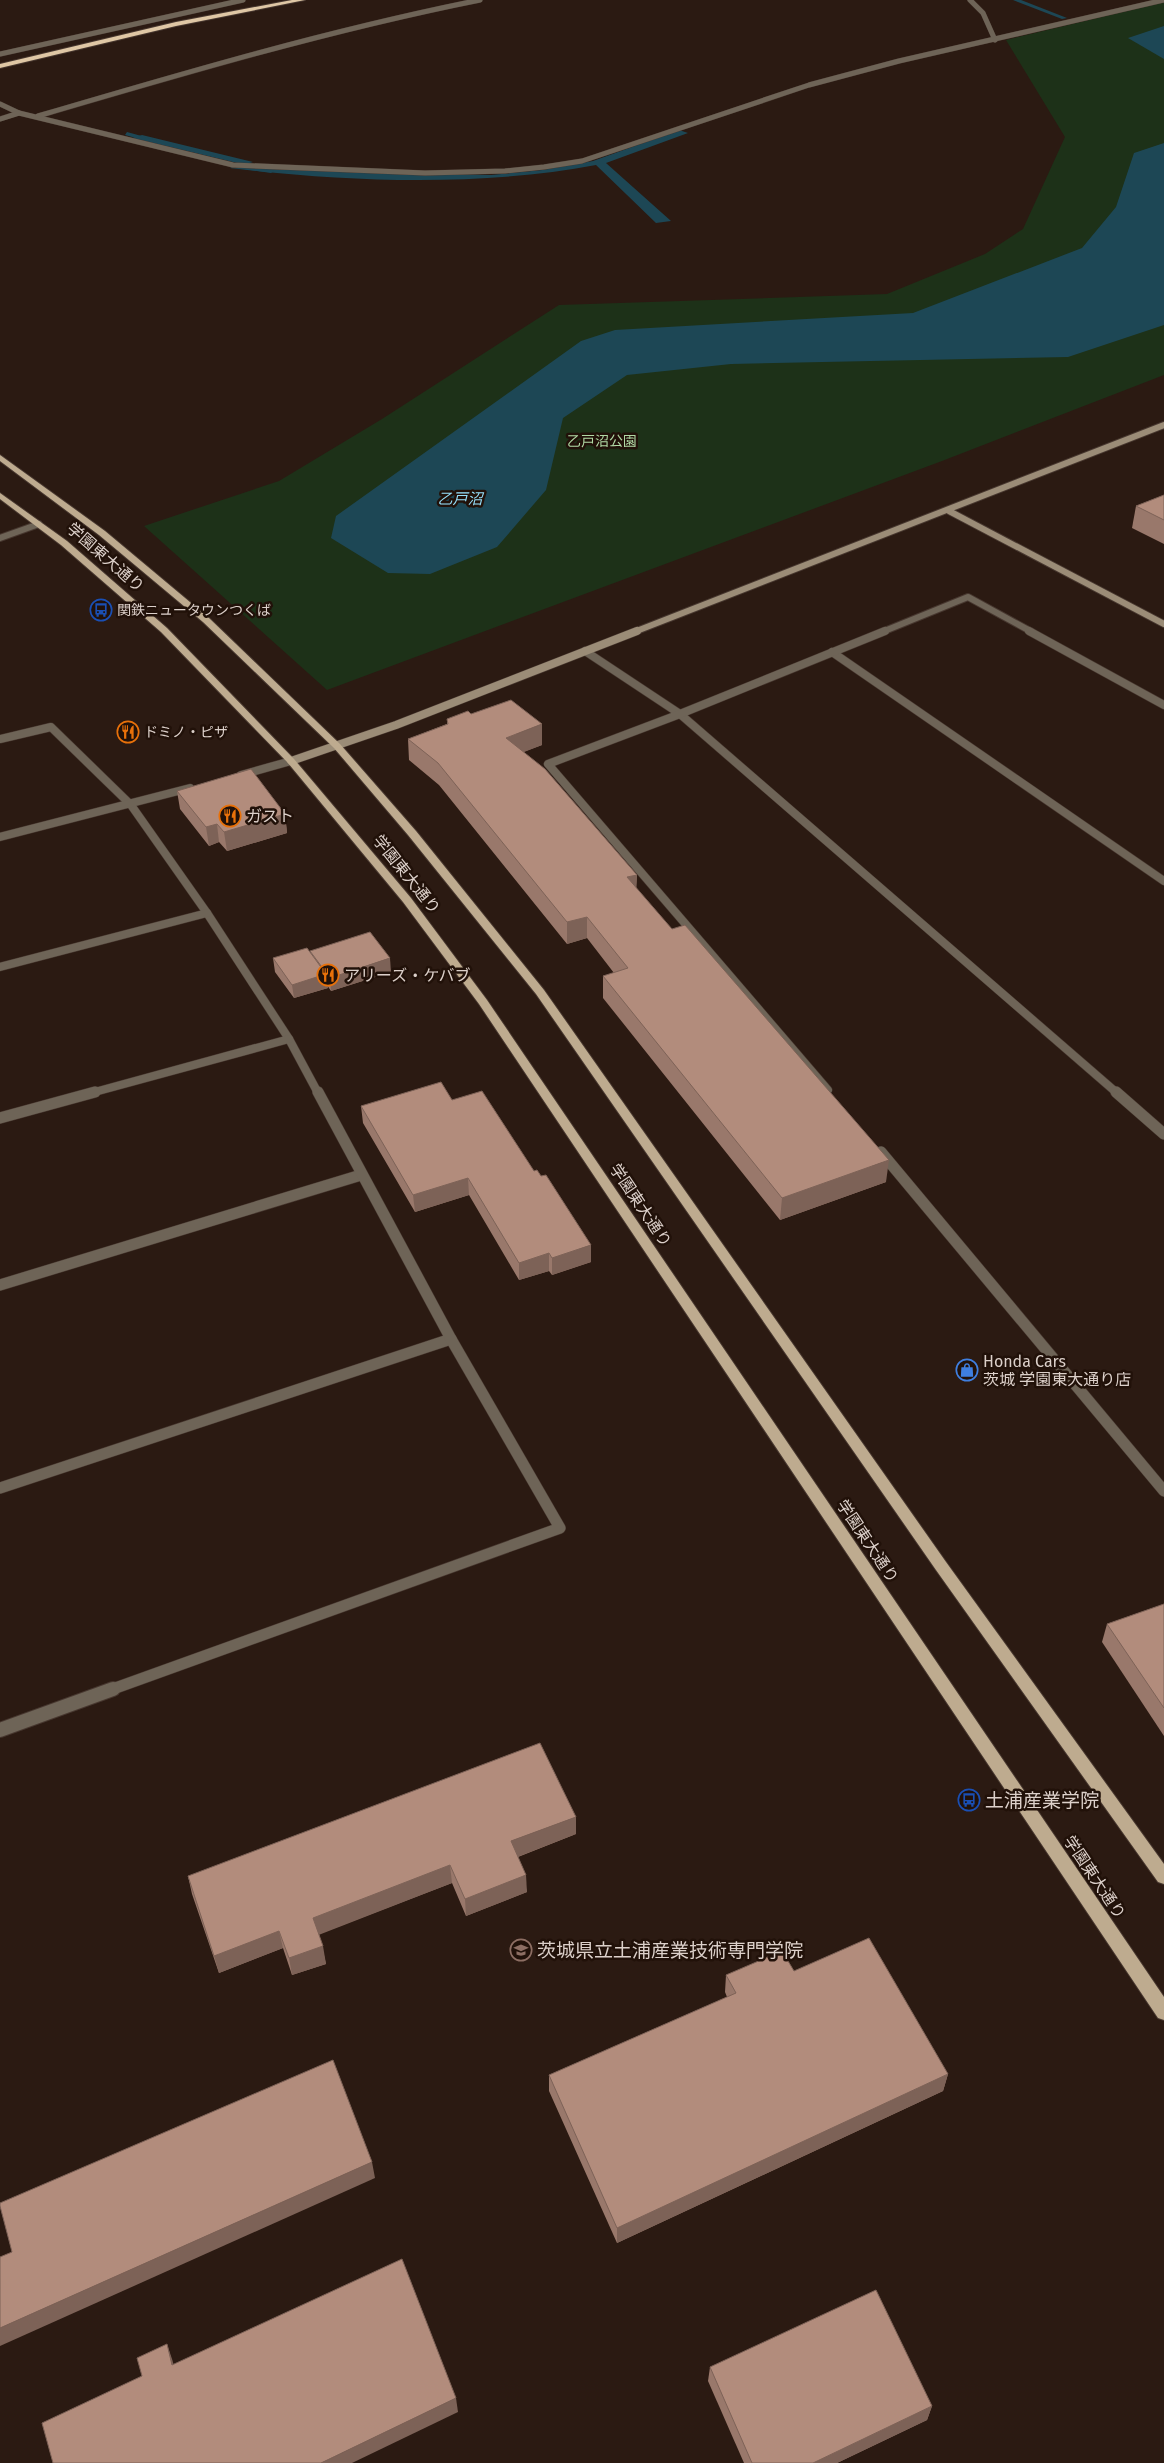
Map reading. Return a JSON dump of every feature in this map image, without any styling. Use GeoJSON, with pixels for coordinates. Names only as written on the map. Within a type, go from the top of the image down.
{"type":"FeatureCollection","features":[{"type":"Feature","properties":{"kind":"highway"},"geometry":{"type":"LineString","coordinates":[[0,66],[176,24],[302,0]]}},
{"type":"Feature","properties":{"kind":"main road","name":"学園東大通り"},"geometry":{"type":"LineString","coordinates":[[0,457],[102,533],[206,620],[337,746],[412,834],[540,992],[947,1574],[1164,1877]]}},
{"type":"Feature","properties":{"kind":"main road","name":"学園東大通り"},"geometry":{"type":"LineString","coordinates":[[0,495],[64,543],[164,630],[291,761],[407,900],[483,1002],[1164,2012]]}},
{"type":"Feature","properties":{"kind":"street"},"geometry":{"type":"LineString","coordinates":[[0,54],[243,0]]}},
{"type":"Feature","properties":{"kind":"street"},"geometry":{"type":"LineString","coordinates":[[37,117],[224,61],[416,13],[480,0]]}},
{"type":"Feature","properties":{"kind":"street"},"geometry":{"type":"LineString","coordinates":[[970,0],[982,13],[995,40]]}},
{"type":"Feature","properties":{"kind":"street"},"geometry":{"type":"LineString","coordinates":[[0,104],[19,113],[233,165],[266,168],[500,173],[546,168],[582,161],[809,85],[1164,0]]}},
{"type":"Feature","properties":{"kind":"street"},"geometry":{"type":"LineString","coordinates":[[0,119],[19,113]]}},
{"type":"Feature","properties":{"kind":"street"},"geometry":{"type":"LineString","coordinates":[[236,776],[291,761],[396,725],[948,511],[1164,425]]}},
{"type":"Feature","properties":{"kind":"street"},"geometry":{"type":"LineString","coordinates":[[948,511],[1164,624]]}},
{"type":"Feature","properties":{"kind":"street"},"geometry":{"type":"LineString","coordinates":[[0,538],[39,524]]}},
{"type":"Feature","properties":{"kind":"street"},"geometry":{"type":"LineString","coordinates":[[834,1096],[548,764],[680,714],[968,596],[1164,705]]}},
{"type":"Feature","properties":{"kind":"street"},"geometry":{"type":"LineString","coordinates":[[585,651],[680,714],[1164,1134]]}},
{"type":"Feature","properties":{"kind":"street"},"geometry":{"type":"LineString","coordinates":[[832,652],[1164,881]]}},
{"type":"Feature","properties":{"kind":"street"},"geometry":{"type":"LineString","coordinates":[[0,739],[50,727],[131,804],[207,913],[289,1039],[451,1339],[560,1528],[0,1730]]}},
{"type":"Feature","properties":{"kind":"street"},"geometry":{"type":"LineString","coordinates":[[0,837],[198,786]]}},
{"type":"Feature","properties":{"kind":"street"},"geometry":{"type":"LineString","coordinates":[[0,967],[207,913]]}},
{"type":"Feature","properties":{"kind":"street"},"geometry":{"type":"LineString","coordinates":[[0,1118],[289,1039]]}},
{"type":"Feature","properties":{"kind":"street"},"geometry":{"type":"LineString","coordinates":[[873,1142],[1164,1491]]}},
{"type":"Feature","properties":{"kind":"street"},"geometry":{"type":"LineString","coordinates":[[0,1285],[361,1175]]}},
{"type":"Feature","properties":{"kind":"street"},"geometry":{"type":"LineString","coordinates":[[0,1488],[451,1339]]}},
{"type":"Feature","properties":{"kind":"green space","name":"乙戸沼公園"},"geometry":{"type":"Polygon","coordinates":[[[1164,2],[1164,375],[942,461],[327,690],[144,526],[279,481],[382,419],[559,305],[887,294],[985,254],[1023,229],[1065,137],[1006,40],[1164,2]]]}},
{"type":"Feature","properties":{"kind":"water"},"geometry":{"type":"Polygon","coordinates":[[[1164,26],[1164,59],[1128,38],[1164,26]]]}},
{"type":"Feature","properties":{"kind":"water"},"geometry":{"type":"Polygon","coordinates":[[[679,130],[688,133],[606,163],[671,221],[656,223],[596,165],[506,177],[460,179],[413,180],[320,177],[230,168],[237,163],[132,138],[142,135],[253,162],[233,168],[491,175],[542,170],[593,161],[679,130]]]}},
{"type":"Feature","properties":{"kind":"water","name":"乙戸沼"},"geometry":{"type":"Polygon","coordinates":[[[1164,143],[1164,325],[1068,357],[731,364],[627,375],[563,418],[546,490],[497,547],[430,574],[388,573],[331,538],[336,516],[581,341],[615,330],[913,313],[1082,248],[1116,207],[1134,153],[1164,143]]]}},
{"type":"Feature","properties":{"kind":"building"},"geometry":{"type":"Polygon","coordinates":[[[1164,495],[1164,520],[1136,506],[1164,495]]]}},
{"type":"Feature","properties":{"kind":"building"},"geometry":{"type":"Polygon","coordinates":[[[511,700],[542,724],[506,738],[545,769],[637,875],[627,877],[672,929],[685,925],[889,1160],[782,1198],[603,976],[628,968],[587,917],[567,922],[438,763],[408,739],[448,724],[447,719],[468,711],[471,714],[511,700]]]}},
{"type":"Feature","properties":{"kind":"building"},"geometry":{"type":"Polygon","coordinates":[[[251,769],[285,814],[224,832],[217,824],[206,827],[177,791],[251,769]]]}},
{"type":"Feature","properties":{"kind":"building"},"geometry":{"type":"Polygon","coordinates":[[[370,932],[390,958],[330,978],[310,951],[370,932]]]}},
{"type":"Feature","properties":{"kind":"building"},"geometry":{"type":"Polygon","coordinates":[[[307,948],[326,974],[292,985],[273,958],[307,948]]]}},
{"type":"Feature","properties":{"kind":"building"},"geometry":{"type":"Polygon","coordinates":[[[441,1082],[452,1100],[482,1091],[534,1171],[537,1170],[541,1176],[546,1175],[591,1245],[552,1258],[549,1253],[519,1263],[468,1178],[413,1195],[361,1106],[441,1082]]]}},
{"type":"Feature","properties":{"kind":"building"},"geometry":{"type":"Polygon","coordinates":[[[1164,1604],[1164,1708],[1107,1624],[1164,1604]]]}},
{"type":"Feature","properties":{"kind":"building"},"geometry":{"type":"Polygon","coordinates":[[[540,1743],[576,1817],[511,1841],[526,1875],[465,1899],[450,1865],[313,1918],[323,1946],[289,1958],[279,1931],[214,1956],[188,1876],[540,1743]]]}},
{"type":"Feature","properties":{"kind":"building"},"geometry":{"type":"Polygon","coordinates":[[[869,1938],[948,2074],[617,2228],[549,2075],[736,1993],[726,1975],[782,1951],[794,1971],[869,1938]]]}},
{"type":"Feature","properties":{"kind":"building"},"geometry":{"type":"Polygon","coordinates":[[[333,2060],[372,2162],[0,2328],[0,2257],[12,2252],[0,2203],[333,2060]]]}},
{"type":"Feature","properties":{"kind":"building"},"geometry":{"type":"Polygon","coordinates":[[[402,2259],[456,2398],[321,2463],[53,2463],[42,2423],[142,2376],[137,2358],[167,2344],[172,2365],[402,2259]]]}},
{"type":"Feature","properties":{"kind":"building"},"geometry":{"type":"Polygon","coordinates":[[[876,2290],[932,2406],[813,2463],[752,2463],[710,2367],[876,2290]]]}},
{"type":"Feature","properties":{"kind":"waterway"},"geometry":{"type":"LineString","coordinates":[[1016,0],[1064,18]]}},
{"type":"Feature","properties":{"kind":"waterway"},"geometry":{"type":"LineString","coordinates":[[127,134],[154,141]]}},
{"type":"Feature","properties":{"kind":"waterway"},"geometry":{"type":"LineString","coordinates":[[238,167],[271,171]]}},
{"type":"Feature","properties":{"kind":"place","name":"関鉄ニュータウンつくば"},"geometry":{"type":"Point","coordinates":[101,610]}},
{"type":"Feature","properties":{"kind":"place","name":"ドミノ・ピザ"},"geometry":{"type":"Point","coordinates":[128,732]}},
{"type":"Feature","properties":{"kind":"place","name":"ガスト"},"geometry":{"type":"Point","coordinates":[230,816]}},
{"type":"Feature","properties":{"kind":"place","name":"アリーズ・ケバブ"},"geometry":{"type":"Point","coordinates":[328,975]}},
{"type":"Feature","properties":{"kind":"place","name":"Honda Cars 茨城 学園東大通り店"},"geometry":{"type":"Point","coordinates":[967,1370]}},
{"type":"Feature","properties":{"kind":"place","name":"土浦産業学院"},"geometry":{"type":"Point","coordinates":[969,1800]}},
{"type":"Feature","properties":{"kind":"place","name":"茨城県立土浦産業技術専門学院"},"geometry":{"type":"Point","coordinates":[521,1950]}}]}
